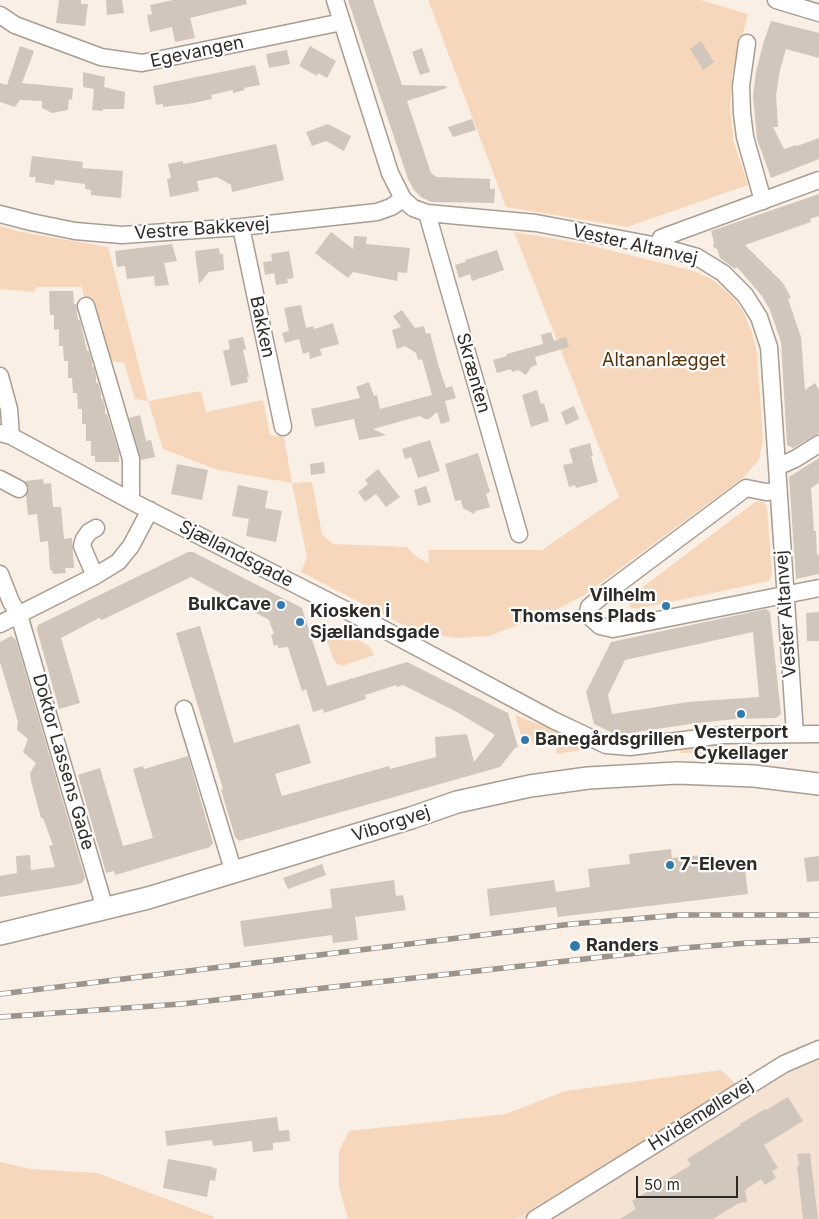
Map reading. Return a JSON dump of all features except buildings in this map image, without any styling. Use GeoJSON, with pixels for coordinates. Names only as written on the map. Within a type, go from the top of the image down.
{"type":"FeatureCollection","features":[{"type":"Feature","properties":{"kind":"main road","name":"Viborgvej"},"geometry":{"type":"LineString","coordinates":[[0,934],[232,867],[454,791],[528,775],[588,766],[644,762],[718,762],[787,773]]}},
{"type":"Feature","properties":{"kind":"main road"},"geometry":{"type":"LineString","coordinates":[[787,773],[819,772]]}},
{"type":"Feature","properties":{"kind":"main road"},"geometry":{"type":"LineString","coordinates":[[787,773],[819,784]]}},
{"type":"Feature","properties":{"kind":"main road","name":"Viborgvej"},"geometry":{"type":"LineString","coordinates":[[0,922],[104,903]]}},
{"type":"Feature","properties":{"kind":"street"},"geometry":{"type":"LineString","coordinates":[[334,0],[390,173],[402,199]]}},
{"type":"Feature","properties":{"kind":"street"},"geometry":{"type":"LineString","coordinates":[[776,0],[819,13]]}},
{"type":"Feature","properties":{"kind":"street","name":"Egevangen"},"geometry":{"type":"LineString","coordinates":[[0,15],[15,25],[101,57],[142,63],[342,22]]}},
{"type":"Feature","properties":{"kind":"street"},"geometry":{"type":"LineString","coordinates":[[748,43],[741,86],[742,113],[745,137],[763,201]]}},
{"type":"Feature","properties":{"kind":"street"},"geometry":{"type":"LineString","coordinates":[[658,246],[661,238],[819,180]]}},
{"type":"Feature","properties":{"kind":"street","name":"Vester Altanvej"},"geometry":{"type":"LineString","coordinates":[[402,199],[413,208],[427,213],[536,223],[658,246],[697,257],[723,273],[745,295],[759,317],[769,347],[795,734]]}},
{"type":"Feature","properties":{"kind":"street","name":"Vestre Bakkevej"},"geometry":{"type":"LineString","coordinates":[[0,214],[75,231],[122,235],[241,227],[377,212],[391,207],[402,199]]}},
{"type":"Feature","properties":{"kind":"street","name":"Skrænten"},"geometry":{"type":"LineString","coordinates":[[427,213],[519,534]]}},
{"type":"Feature","properties":{"kind":"street","name":"Bakken"},"geometry":{"type":"LineString","coordinates":[[241,227],[283,427]]}},
{"type":"Feature","properties":{"kind":"street"},"geometry":{"type":"LineString","coordinates":[[86,306],[131,459],[132,501]]}},
{"type":"Feature","properties":{"kind":"street","name":"Sjællandsgade"},"geometry":{"type":"LineString","coordinates":[[0,376],[9,409],[5,434],[384,629],[409,645],[553,720],[606,745],[621,747],[723,735],[819,734]]}},
{"type":"Feature","properties":{"kind":"street"},"geometry":{"type":"LineString","coordinates":[[777,467],[795,459],[819,444]]}},
{"type":"Feature","properties":{"kind":"street"},"geometry":{"type":"LineString","coordinates":[[0,479],[19,489]]}},
{"type":"Feature","properties":{"kind":"street"},"geometry":{"type":"LineString","coordinates":[[778,492],[746,488],[602,596],[589,607],[588,612],[594,622],[600,626],[613,629],[819,588]]}},
{"type":"Feature","properties":{"kind":"street"},"geometry":{"type":"LineString","coordinates":[[0,624],[118,562],[131,546],[150,510]]}},
{"type":"Feature","properties":{"kind":"street"},"geometry":{"type":"LineString","coordinates":[[94,576],[82,546],[84,538],[96,528]]}},
{"type":"Feature","properties":{"kind":"street","name":"Doktor Lassens Gade"},"geometry":{"type":"LineString","coordinates":[[0,574],[11,602],[19,615],[104,903]]}},
{"type":"Feature","properties":{"kind":"street"},"geometry":{"type":"LineString","coordinates":[[184,709],[232,867]]}},
{"type":"Feature","properties":{"kind":"street","name":"Hvidemøllevej"},"geometry":{"type":"LineString","coordinates":[[535,1219],[784,1064],[819,1049]]}},
{"type":"Feature","properties":{"kind":"shaded area"},"geometry":{"type":"Polygon","coordinates":[[[819,1041],[819,1219],[516,1219],[797,1047],[819,1041]]]}},
{"type":"Feature","properties":{"kind":"green space"},"geometry":{"type":"Polygon","coordinates":[[[428,0],[700,0],[748,14],[732,76],[730,109],[734,143],[748,185],[627,227],[506,207],[428,0]]]}},
{"type":"Feature","properties":{"kind":"green space"},"geometry":{"type":"Polygon","coordinates":[[[0,226],[21,232],[108,247],[148,401],[135,399],[124,363],[109,360],[95,304],[84,298],[82,287],[37,287],[34,292],[0,289],[0,226]]]}},
{"type":"Feature","properties":{"kind":"green space","name":"Altananlægget"},"geometry":{"type":"Polygon","coordinates":[[[514,232],[585,244],[694,271],[713,280],[733,297],[744,313],[752,332],[757,353],[763,439],[759,459],[744,477],[583,596],[547,614],[489,636],[457,638],[417,632],[301,572],[307,558],[292,483],[312,482],[322,534],[333,544],[407,547],[414,555],[427,563],[429,561],[428,550],[542,550],[619,497],[514,232]]]}},
{"type":"Feature","properties":{"kind":"green space"},"geometry":{"type":"Polygon","coordinates":[[[201,391],[206,412],[263,400],[270,435],[284,437],[292,483],[218,470],[163,449],[148,401],[201,391]]]}},
{"type":"Feature","properties":{"kind":"green space"},"geometry":{"type":"Polygon","coordinates":[[[755,502],[764,502],[767,507],[772,574],[769,581],[637,609],[630,607],[631,596],[755,502]]]}},
{"type":"Feature","properties":{"kind":"green space"},"geometry":{"type":"Polygon","coordinates":[[[338,628],[369,646],[374,655],[342,666],[337,664],[326,637],[333,637],[338,628]]]}},
{"type":"Feature","properties":{"kind":"green space"},"geometry":{"type":"Polygon","coordinates":[[[515,715],[563,734],[555,743],[554,740],[533,745],[530,736],[522,739],[515,715]]]}},
{"type":"Feature","properties":{"kind":"green space"},"geometry":{"type":"Polygon","coordinates":[[[567,736],[585,744],[582,750],[557,754],[556,750],[567,736]]]}},
{"type":"Feature","properties":{"kind":"green space"},"geometry":{"type":"Polygon","coordinates":[[[719,745],[724,754],[680,753],[681,748],[719,745]]]}},
{"type":"Feature","properties":{"kind":"green space"},"geometry":{"type":"Polygon","coordinates":[[[721,1070],[736,1084],[516,1219],[348,1219],[339,1187],[339,1151],[349,1131],[506,1114],[565,1091],[721,1070]]]}},
{"type":"Feature","properties":{"kind":"green space"},"geometry":{"type":"Polygon","coordinates":[[[0,1162],[31,1169],[97,1173],[214,1217],[213,1219],[0,1219],[0,1162]]]}},
{"type":"Feature","properties":{"kind":"railway"},"geometry":{"type":"LineString","coordinates":[[0,994],[572,924],[680,915],[819,915]]}},
{"type":"Feature","properties":{"kind":"railway"},"geometry":{"type":"LineString","coordinates":[[0,1017],[181,1004],[683,948],[819,940]]}},
{"type":"Feature","properties":{"kind":"place","name":"BulkCave"},"geometry":{"type":"Point","coordinates":[281,605]}},
{"type":"Feature","properties":{"kind":"place","name":"Vilhelm Thomsens Plads"},"geometry":{"type":"Point","coordinates":[666,606]}},
{"type":"Feature","properties":{"kind":"place","name":"Kiosken i Sjællandsgade"},"geometry":{"type":"Point","coordinates":[300,622]}},
{"type":"Feature","properties":{"kind":"place","name":"Vesterport Cykellager"},"geometry":{"type":"Point","coordinates":[741,714]}},
{"type":"Feature","properties":{"kind":"place","name":"Banegårdsgrillen"},"geometry":{"type":"Point","coordinates":[525,740]}},
{"type":"Feature","properties":{"kind":"place","name":"7-Eleven"},"geometry":{"type":"Point","coordinates":[670,865]}},
{"type":"Feature","properties":{"kind":"place","name":"Randers"},"geometry":{"type":"Point","coordinates":[575,946]}}]}
